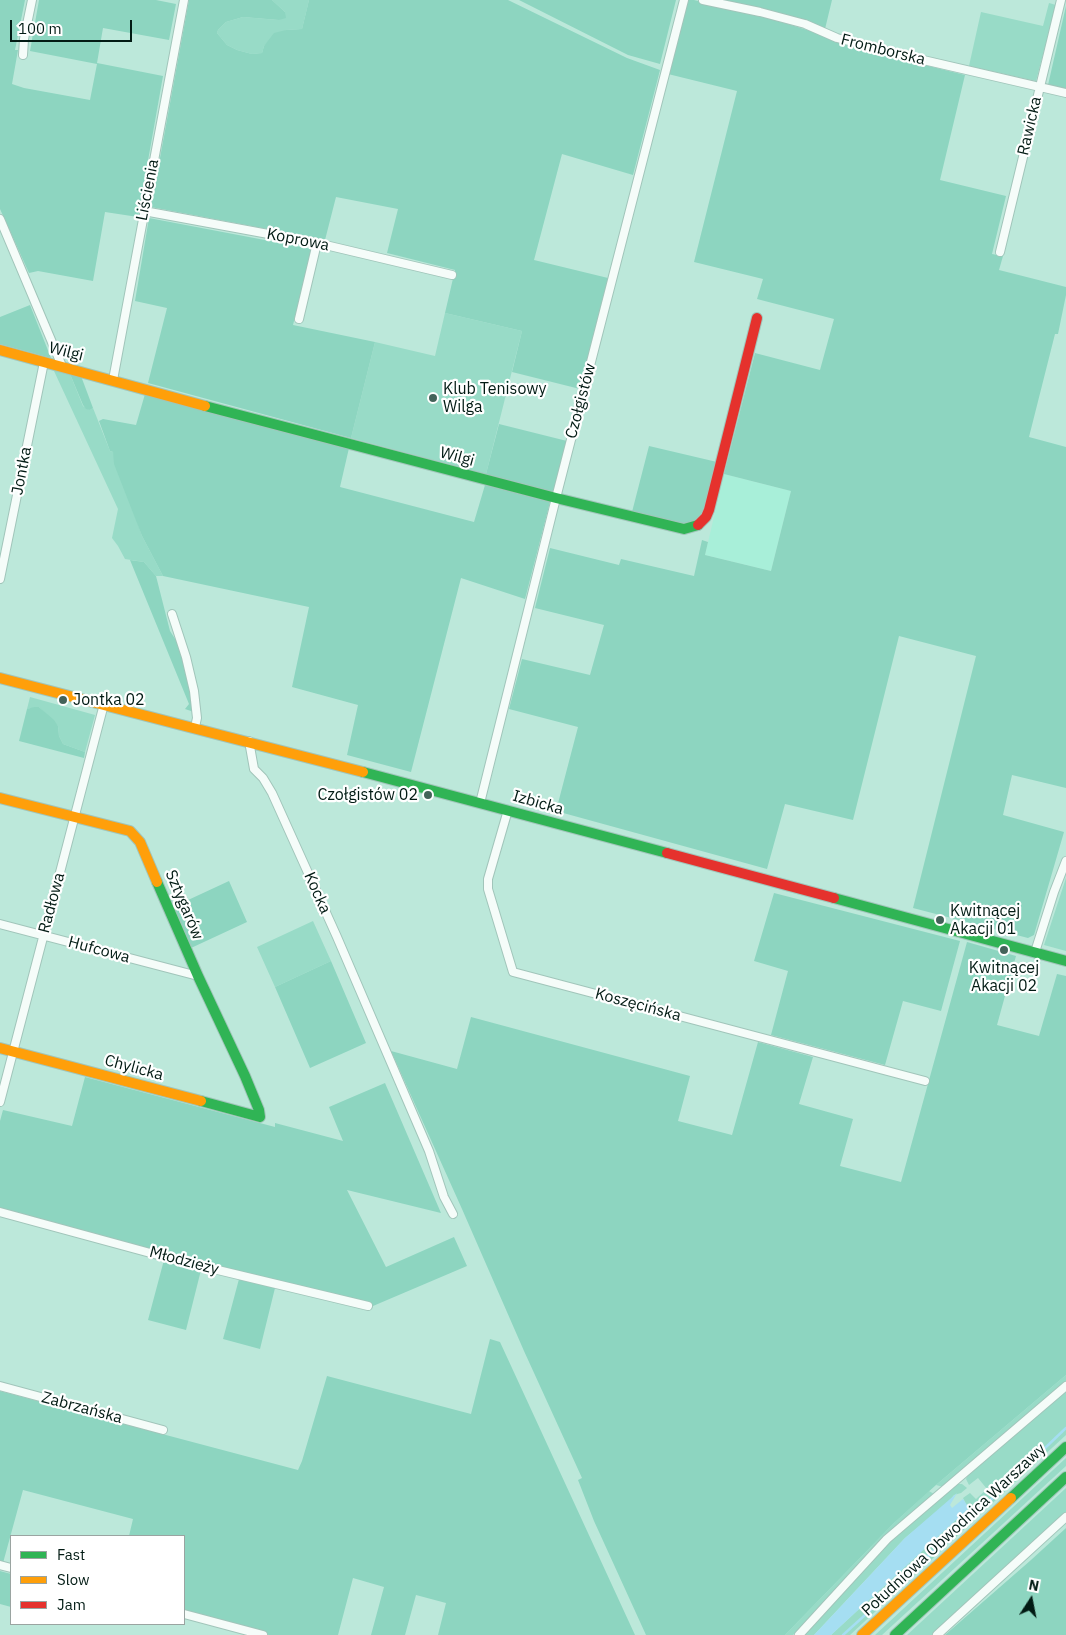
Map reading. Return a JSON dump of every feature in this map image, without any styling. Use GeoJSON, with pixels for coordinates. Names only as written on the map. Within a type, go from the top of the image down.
{"type":"FeatureCollection","features":[{"type":"Feature","properties":{"kind":"main road","name":"Wilgi"},"geometry":{"type":"LineString","coordinates":[[0,350],[229,413],[556,498],[684,529],[693,528],[702,522],[709,510],[758,318]]}},
{"type":"Feature","properties":{"kind":"main road","name":"Izbicka"},"geometry":{"type":"LineString","coordinates":[[0,678],[195,727],[508,810],[1066,961]]}},
{"type":"Feature","properties":{"kind":"main road","name":"Sztygarów"},"geometry":{"type":"LineString","coordinates":[[0,798],[130,831],[136,836],[245,1076],[260,1117]]}},
{"type":"Feature","properties":{"kind":"main road","name":"Chylicka"},"geometry":{"type":"LineString","coordinates":[[0,1048],[260,1117]]}},
{"type":"Feature","properties":{"kind":"main road","name":"Południowa Obwodnica Warszawy"},"geometry":{"type":"LineString","coordinates":[[862,1635],[1066,1447]]}},
{"type":"Feature","properties":{"kind":"main road"},"geometry":{"type":"LineString","coordinates":[[895,1635],[1066,1477]]}},
{"type":"Feature","properties":{"kind":"street"},"geometry":{"type":"LineString","coordinates":[[23,55],[24,39],[32,0]]}},
{"type":"Feature","properties":{"kind":"street","name":"Liścienia"},"geometry":{"type":"LineString","coordinates":[[113,380],[184,0]]}},
{"type":"Feature","properties":{"kind":"street","name":"Czołgistów"},"geometry":{"type":"LineString","coordinates":[[480,803],[684,0]]}},
{"type":"Feature","properties":{"kind":"street","name":"Fromborska"},"geometry":{"type":"LineString","coordinates":[[703,0],[760,12],[796,22],[836,38],[906,56],[1066,93]]}},
{"type":"Feature","properties":{"kind":"street","name":"Rawicka"},"geometry":{"type":"LineString","coordinates":[[1000,252],[1061,0]]}},
{"type":"Feature","properties":{"kind":"street","name":"Koprowa"},"geometry":{"type":"LineString","coordinates":[[144,211],[317,243],[452,275]]}},
{"type":"Feature","properties":{"kind":"street"},"geometry":{"type":"LineString","coordinates":[[0,219],[62,366]]}},
{"type":"Feature","properties":{"kind":"street"},"geometry":{"type":"LineString","coordinates":[[299,319],[317,243]]}},
{"type":"Feature","properties":{"kind":"street","name":"Jontka"},"geometry":{"type":"LineString","coordinates":[[0,579],[44,362]]}},
{"type":"Feature","properties":{"kind":"street"},"geometry":{"type":"LineString","coordinates":[[172,614],[186,657],[194,691],[197,718],[195,727]]}},
{"type":"Feature","properties":{"kind":"street","name":"Radłowa"},"geometry":{"type":"LineString","coordinates":[[0,1102],[104,704]]}},
{"type":"Feature","properties":{"kind":"street","name":"Kocka"},"geometry":{"type":"LineString","coordinates":[[248,741],[254,769],[263,778],[272,793],[337,937],[429,1151],[444,1197],[453,1214]]}},
{"type":"Feature","properties":{"kind":"street","name":"Koszęcińska"},"geometry":{"type":"LineString","coordinates":[[508,810],[488,879],[488,889],[513,972],[925,1081]]}},
{"type":"Feature","properties":{"kind":"street"},"geometry":{"type":"LineString","coordinates":[[1035,952],[1066,861]]}},
{"type":"Feature","properties":{"kind":"street","name":"Hufcowa"},"geometry":{"type":"LineString","coordinates":[[0,924],[198,976]]}},
{"type":"Feature","properties":{"kind":"street","name":"Młodzieży"},"geometry":{"type":"LineString","coordinates":[[0,1212],[176,1260],[368,1306]]}},
{"type":"Feature","properties":{"kind":"street","name":"Zabrzańska"},"geometry":{"type":"LineString","coordinates":[[0,1386],[164,1430]]}},
{"type":"Feature","properties":{"kind":"street"},"geometry":{"type":"LineString","coordinates":[[799,1635],[887,1539],[1066,1386]]}},
{"type":"Feature","properties":{"kind":"street"},"geometry":{"type":"LineString","coordinates":[[937,1635],[1066,1517]]}},
{"type":"Feature","properties":{"kind":"street"},"geometry":{"type":"LineString","coordinates":[[185,1614],[262,1635]]}},
{"type":"Feature","properties":{"kind":"shaded area"},"geometry":{"type":"Polygon","coordinates":[[[0,0],[25,0],[15,50],[18,50],[12,84],[24,88],[90,100],[97,64],[30,51],[39,0],[156,0],[176,4],[169,40],[103,28],[97,63],[163,76],[138,217],[105,212],[93,281],[38,271],[29,273],[0,209],[0,0]]]}},
{"type":"Feature","properties":{"kind":"shaded area"},"geometry":{"type":"Polygon","coordinates":[[[189,0],[272,0],[285,12],[286,18],[279,20],[243,17],[226,22],[218,30],[217,33],[227,45],[252,54],[262,53],[264,46],[274,33],[302,29],[309,0],[508,0],[627,58],[660,70],[633,175],[562,154],[534,260],[608,278],[580,389],[512,372],[522,331],[445,313],[455,270],[387,253],[398,209],[336,197],[325,240],[151,207],[189,0]]]}},
{"type":"Feature","properties":{"kind":"shaded area"},"geometry":{"type":"Polygon","coordinates":[[[272,0],[309,0],[302,29],[286,30],[264,46],[262,53],[252,54],[227,45],[217,33],[226,22],[243,17],[279,20],[285,12],[272,0]]]}},
{"type":"Feature","properties":{"kind":"shaded area"},"geometry":{"type":"Polygon","coordinates":[[[519,0],[676,0],[660,64],[628,55],[519,0]]]}},
{"type":"Feature","properties":{"kind":"shaded area"},"geometry":{"type":"Polygon","coordinates":[[[687,0],[694,0],[772,19],[872,52],[965,75],[940,180],[1006,196],[992,254],[1003,256],[999,270],[1066,287],[1058,334],[1055,334],[1029,437],[1066,447],[1066,788],[1012,775],[1003,815],[1064,832],[1034,935],[1028,938],[913,908],[976,656],[899,636],[853,820],[785,804],[767,869],[556,811],[578,727],[509,709],[522,659],[590,675],[604,625],[535,608],[550,548],[619,565],[621,559],[694,576],[702,540],[708,542],[705,555],[771,571],[791,491],[724,474],[755,353],[820,370],[834,319],[757,299],[763,279],[694,262],[737,91],[668,74],[687,0]]]}},
{"type":"Feature","properties":{"kind":"shaded area"},"geometry":{"type":"Polygon","coordinates":[[[716,0],[832,0],[825,29],[716,0]]]}},
{"type":"Feature","properties":{"kind":"shaded area"},"geometry":{"type":"Polygon","coordinates":[[[1049,3],[1056,5],[1036,81],[969,66],[981,12],[1043,26],[1049,3]]]}},
{"type":"Feature","properties":{"kind":"shaded area"},"geometry":{"type":"Polygon","coordinates":[[[1066,6],[1066,90],[1048,85],[1066,6]]]}},
{"type":"Feature","properties":{"kind":"shaded area"},"geometry":{"type":"Polygon","coordinates":[[[149,218],[312,249],[293,325],[375,342],[351,438],[148,383],[167,308],[135,301],[149,218]]]}},
{"type":"Feature","properties":{"kind":"shaded area"},"geometry":{"type":"Polygon","coordinates":[[[30,305],[51,358],[0,344],[0,317],[30,305]]]}},
{"type":"Feature","properties":{"kind":"shaded area","name":"Klub Tenisowy Wilga"},"geometry":{"type":"Polygon","coordinates":[[[445,313],[522,331],[486,474],[351,438],[375,342],[435,356],[445,313]]]}},
{"type":"Feature","properties":{"kind":"shaded area"},"geometry":{"type":"Polygon","coordinates":[[[55,370],[70,374],[83,406],[90,410],[93,408],[110,451],[113,452],[142,536],[163,576],[156,576],[144,562],[125,559],[112,538],[118,509],[55,370]]]}},
{"type":"Feature","properties":{"kind":"shaded area"},"geometry":{"type":"Polygon","coordinates":[[[70,374],[81,376],[93,408],[90,410],[86,409],[83,405],[70,374]]]}},
{"type":"Feature","properties":{"kind":"shaded area"},"geometry":{"type":"Polygon","coordinates":[[[145,394],[349,448],[340,487],[474,522],[485,485],[550,502],[525,599],[461,578],[411,772],[347,755],[358,705],[292,687],[309,607],[163,576],[142,536],[114,464],[113,452],[110,451],[99,421],[103,419],[136,425],[145,394]]]}},
{"type":"Feature","properties":{"kind":"shaded area"},"geometry":{"type":"Polygon","coordinates":[[[499,424],[567,441],[554,492],[486,474],[499,424]]]}},
{"type":"Feature","properties":{"kind":"shaded area"},"geometry":{"type":"Polygon","coordinates":[[[649,446],[717,462],[703,516],[699,519],[682,524],[632,512],[649,446]]]}},
{"type":"Feature","properties":{"kind":"shaded area"},"geometry":{"type":"Polygon","coordinates":[[[724,474],[791,491],[771,571],[705,555],[724,474]]]}},
{"type":"Feature","properties":{"kind":"shaded area"},"geometry":{"type":"Polygon","coordinates":[[[130,560],[144,562],[156,576],[170,631],[179,645],[194,712],[185,709],[189,704],[130,560]]]}},
{"type":"Feature","properties":{"kind":"shaded area"},"geometry":{"type":"Polygon","coordinates":[[[30,697],[95,715],[85,752],[63,744],[59,736],[58,726],[39,707],[27,709],[30,697]]]}},
{"type":"Feature","properties":{"kind":"shaded area"},"geometry":{"type":"Polygon","coordinates":[[[39,707],[54,720],[58,726],[59,736],[63,744],[85,752],[84,758],[19,741],[27,709],[39,707]]]}},
{"type":"Feature","properties":{"kind":"shaded area"},"geometry":{"type":"Polygon","coordinates":[[[1066,878],[1066,951],[1044,945],[1066,878]]]}},
{"type":"Feature","properties":{"kind":"shaded area"},"geometry":{"type":"Polygon","coordinates":[[[229,881],[247,922],[191,948],[173,907],[229,881]]]}},
{"type":"Feature","properties":{"kind":"shaded area"},"geometry":{"type":"Polygon","coordinates":[[[774,893],[960,941],[941,1011],[903,1001],[885,1065],[771,1035],[788,971],[754,961],[774,893]]]}},
{"type":"Feature","properties":{"kind":"shaded area"},"geometry":{"type":"Polygon","coordinates":[[[313,921],[331,961],[275,987],[257,947],[313,921]]]}},
{"type":"Feature","properties":{"kind":"shaded area"},"geometry":{"type":"Polygon","coordinates":[[[967,942],[1016,956],[997,1025],[1039,1036],[1057,974],[1066,976],[1066,1375],[894,1523],[785,1635],[646,1635],[594,1521],[578,1480],[582,1478],[391,1051],[457,1069],[471,1017],[690,1076],[678,1121],[732,1135],[758,1042],[813,1057],[799,1104],[853,1119],[840,1166],[901,1182],[967,942]]]}},
{"type":"Feature","properties":{"kind":"shaded area"},"geometry":{"type":"Polygon","coordinates":[[[331,961],[366,1043],[310,1068],[275,987],[331,961]]]}},
{"type":"Feature","properties":{"kind":"shaded area"},"geometry":{"type":"Polygon","coordinates":[[[85,1077],[275,1127],[275,1123],[343,1141],[329,1107],[385,1083],[441,1213],[347,1190],[386,1267],[454,1237],[467,1266],[373,1306],[207,1265],[0,1209],[0,1121],[3,1110],[72,1126],[85,1077]]]}},
{"type":"Feature","properties":{"kind":"shaded area"},"geometry":{"type":"Polygon","coordinates":[[[164,1260],[201,1270],[186,1330],[148,1320],[164,1260]]]}},
{"type":"Feature","properties":{"kind":"shaded area"},"geometry":{"type":"Polygon","coordinates":[[[239,1279],[275,1288],[260,1349],[223,1339],[239,1279]]]}},
{"type":"Feature","properties":{"kind":"shaded area"},"geometry":{"type":"Polygon","coordinates":[[[490,1339],[500,1342],[635,1635],[438,1635],[446,1603],[416,1595],[405,1635],[371,1635],[384,1587],[353,1578],[338,1635],[269,1635],[185,1612],[185,1535],[129,1535],[133,1519],[23,1490],[3,1563],[0,1562],[0,1391],[298,1470],[327,1376],[471,1414],[490,1339]]]}},
{"type":"Feature","properties":{"kind":"shaded area"},"geometry":{"type":"Polygon","coordinates":[[[1066,1375],[1066,1383],[943,1487],[936,1485],[1066,1375]]]}},
{"type":"Feature","properties":{"kind":"shaded area"},"geometry":{"type":"Polygon","coordinates":[[[1066,1391],[1066,1435],[850,1635],[831,1635],[968,1508],[963,1498],[970,1493],[976,1499],[987,1489],[978,1478],[969,1485],[966,1479],[969,1473],[1066,1391]]]}},
{"type":"Feature","properties":{"kind":"shaded area"},"geometry":{"type":"Polygon","coordinates":[[[1066,1458],[1066,1466],[882,1635],[875,1635],[1066,1458]]]}},
{"type":"Feature","properties":{"kind":"shaded area"},"geometry":{"type":"Polygon","coordinates":[[[955,1484],[962,1484],[967,1488],[961,1493],[954,1495],[947,1504],[905,1538],[814,1635],[802,1635],[897,1534],[955,1484]]]}},
{"type":"Feature","properties":{"kind":"shaded area"},"geometry":{"type":"Polygon","coordinates":[[[1066,1488],[1066,1513],[933,1635],[907,1635],[1066,1488]]]}},
{"type":"Feature","properties":{"kind":"shaded area"},"geometry":{"type":"Polygon","coordinates":[[[929,1491],[934,1494],[891,1531],[793,1635],[785,1635],[894,1523],[929,1491]]]}},
{"type":"Feature","properties":{"kind":"shaded area"},"geometry":{"type":"Polygon","coordinates":[[[1066,1528],[1066,1635],[945,1635],[1031,1560],[1066,1528]]]}},
{"type":"Feature","properties":{"kind":"shaded area"},"geometry":{"type":"Polygon","coordinates":[[[0,1571],[10,1574],[10,1607],[0,1604],[0,1571]]]}},
{"type":"Feature","properties":{"kind":"water"},"geometry":{"type":"Polygon","coordinates":[[[957,1493],[950,1505],[952,1508],[963,1499],[969,1508],[831,1635],[814,1635],[905,1538],[957,1493]]]}},
{"type":"Feature","properties":{"kind":"waterway"},"geometry":{"type":"LineString","coordinates":[[980,1510],[1066,1428]]}},
{"type":"Feature","properties":{"kind":"waterway"},"geometry":{"type":"LineString","coordinates":[[843,1635],[895,1588],[921,1560],[928,1556],[974,1514]]}},
{"type":"Feature","properties":{"kind":"traffic: fast"},"geometry":{"type":"LineString","coordinates":[[205,406],[556,498],[684,529],[698,525]]}},
{"type":"Feature","properties":{"kind":"traffic: fast"},"geometry":{"type":"LineString","coordinates":[[363,772],[667,853]]}},
{"type":"Feature","properties":{"kind":"traffic: fast"},"geometry":{"type":"LineString","coordinates":[[157,882],[245,1076],[260,1117],[201,1101]]}},
{"type":"Feature","properties":{"kind":"traffic: fast"},"geometry":{"type":"LineString","coordinates":[[834,898],[1066,961]]}},
{"type":"Feature","properties":{"kind":"traffic: fast"},"geometry":{"type":"LineString","coordinates":[[1011,1498],[1066,1447]]}},
{"type":"Feature","properties":{"kind":"traffic: fast"},"geometry":{"type":"LineString","coordinates":[[895,1635],[1066,1477]]}},
{"type":"Feature","properties":{"kind":"traffic: slow"},"geometry":{"type":"LineString","coordinates":[[0,350],[205,406]]}},
{"type":"Feature","properties":{"kind":"traffic: slow"},"geometry":{"type":"LineString","coordinates":[[0,678],[363,772]]}},
{"type":"Feature","properties":{"kind":"traffic: slow"},"geometry":{"type":"LineString","coordinates":[[0,798],[130,831],[140,842],[157,882]]}},
{"type":"Feature","properties":{"kind":"traffic: slow"},"geometry":{"type":"LineString","coordinates":[[0,1048],[201,1101]]}},
{"type":"Feature","properties":{"kind":"traffic: slow"},"geometry":{"type":"LineString","coordinates":[[862,1635],[1011,1498]]}},
{"type":"Feature","properties":{"kind":"traffic: jam"},"geometry":{"type":"LineString","coordinates":[[698,525],[706,517],[709,510],[757,318]]}},
{"type":"Feature","properties":{"kind":"traffic: jam"},"geometry":{"type":"LineString","coordinates":[[667,853],[834,898]]}},
{"type":"Feature","properties":{"kind":"place","name":"Klub Tenisowy Wilga"},"geometry":{"type":"Point","coordinates":[433,398]}},
{"type":"Feature","properties":{"kind":"place","name":"Jontka 02"},"geometry":{"type":"Point","coordinates":[63,700]}},
{"type":"Feature","properties":{"kind":"place","name":"Czołgistów 02"},"geometry":{"type":"Point","coordinates":[428,795]}},
{"type":"Feature","properties":{"kind":"place","name":"Kwitnącej Akacji 01"},"geometry":{"type":"Point","coordinates":[940,920]}},
{"type":"Feature","properties":{"kind":"place","name":"Kwitnącej Akacji 02"},"geometry":{"type":"Point","coordinates":[1004,950]}}]}
